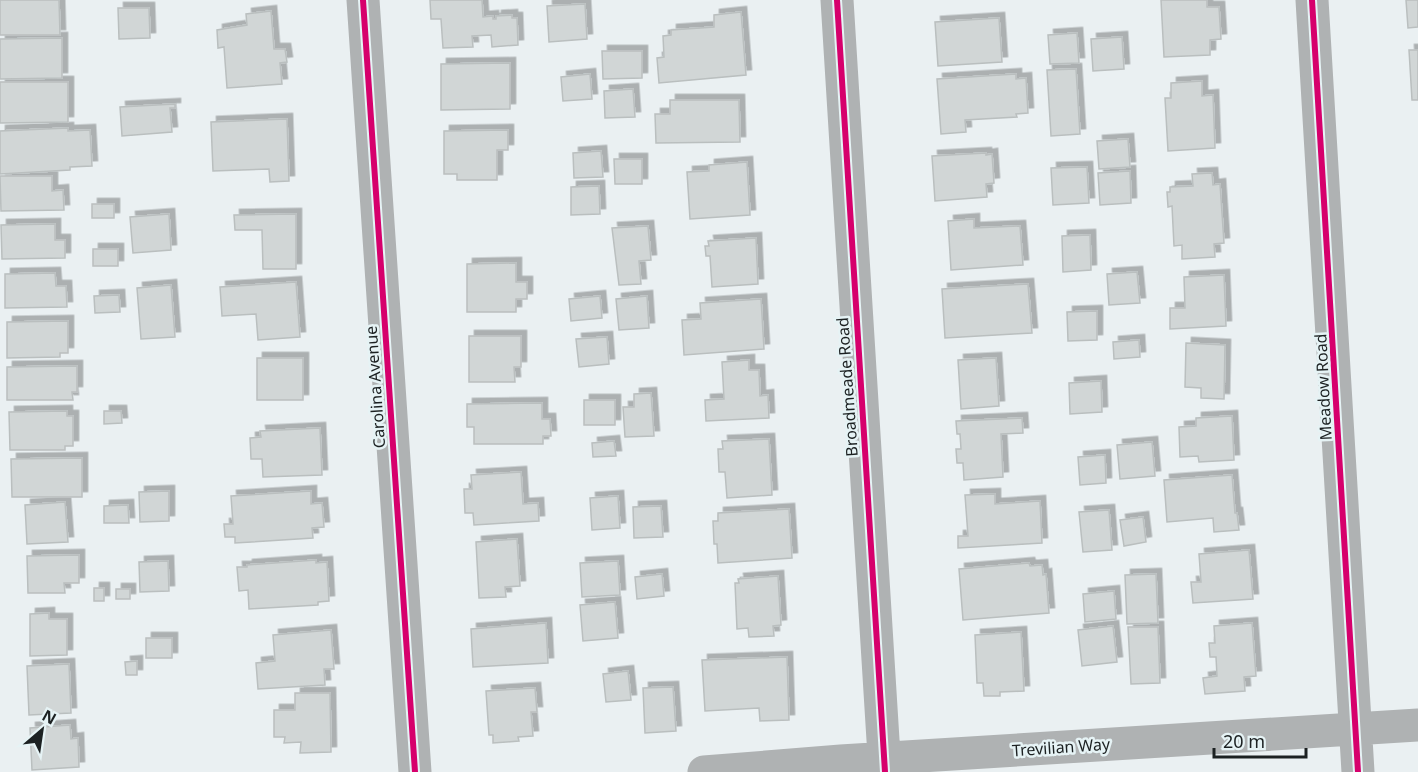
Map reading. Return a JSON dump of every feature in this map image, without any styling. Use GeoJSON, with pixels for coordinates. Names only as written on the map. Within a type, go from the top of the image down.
{"type":"FeatureCollection","features":[{"type":"Feature","properties":{"kind":"street","name":"Carolina Avenue"},"geometry":{"type":"LineString","coordinates":[[363,0],[415,772]]}},
{"type":"Feature","properties":{"kind":"street","name":"Broadmeade Road"},"geometry":{"type":"LineString","coordinates":[[837,0],[885,766]]}},
{"type":"Feature","properties":{"kind":"street","name":"Meadow Road"},"geometry":{"type":"LineString","coordinates":[[1312,0],[1358,772]]}},
{"type":"Feature","properties":{"kind":"street","name":"Trevilian Way"},"geometry":{"type":"LineString","coordinates":[[704,772],[885,766],[1418,725]]}},
{"type":"Feature","properties":{"kind":"building"},"geometry":{"type":"Polygon","coordinates":[[[0,0],[59,0],[60,35],[0,35],[0,0]]]}},
{"type":"Feature","properties":{"kind":"building"},"geometry":{"type":"Polygon","coordinates":[[[430,0],[482,0],[483,17],[493,16],[493,19],[496,19],[496,16],[512,15],[512,18],[517,18],[518,45],[492,47],[491,35],[472,36],[473,47],[443,48],[441,19],[431,19],[430,0]]]}},
{"type":"Feature","properties":{"kind":"building"},"geometry":{"type":"Polygon","coordinates":[[[1161,0],[1207,0],[1207,7],[1219,7],[1221,39],[1210,40],[1210,55],[1164,57],[1161,0]]]}},
{"type":"Feature","properties":{"kind":"building"},"geometry":{"type":"Polygon","coordinates":[[[1406,0],[1418,0],[1418,27],[1408,28],[1406,0]]]}},
{"type":"Feature","properties":{"kind":"building"},"geometry":{"type":"Polygon","coordinates":[[[585,4],[587,39],[549,42],[547,6],[585,4]]]}},
{"type":"Feature","properties":{"kind":"building"},"geometry":{"type":"Polygon","coordinates":[[[118,8],[149,8],[150,38],[119,39],[118,8]]]}},
{"type":"Feature","properties":{"kind":"building"},"geometry":{"type":"Polygon","coordinates":[[[271,11],[274,49],[285,49],[287,62],[280,63],[282,84],[227,88],[224,47],[218,48],[217,30],[247,25],[246,14],[271,11]]]}},
{"type":"Feature","properties":{"kind":"building"},"geometry":{"type":"Polygon","coordinates":[[[741,12],[746,75],[659,83],[657,58],[664,57],[663,36],[671,35],[671,30],[714,27],[714,15],[741,12]]]}},
{"type":"Feature","properties":{"kind":"building"},"geometry":{"type":"Polygon","coordinates":[[[999,18],[1002,62],[938,66],[935,22],[999,18]]]}},
{"type":"Feature","properties":{"kind":"building"},"geometry":{"type":"Polygon","coordinates":[[[1077,33],[1079,63],[1050,64],[1048,35],[1077,33]]]}},
{"type":"Feature","properties":{"kind":"building"},"geometry":{"type":"Polygon","coordinates":[[[1122,37],[1124,69],[1093,71],[1091,39],[1122,37]]]}},
{"type":"Feature","properties":{"kind":"building"},"geometry":{"type":"Polygon","coordinates":[[[62,38],[62,78],[0,79],[0,39],[62,38]]]}},
{"type":"Feature","properties":{"kind":"building"},"geometry":{"type":"Polygon","coordinates":[[[1409,50],[1418,50],[1418,100],[1412,100],[1409,50]]]}},
{"type":"Feature","properties":{"kind":"building"},"geometry":{"type":"Polygon","coordinates":[[[602,51],[642,51],[642,78],[603,79],[602,51]]]}},
{"type":"Feature","properties":{"kind":"building"},"geometry":{"type":"Polygon","coordinates":[[[510,63],[510,109],[441,110],[441,64],[510,63]]]}},
{"type":"Feature","properties":{"kind":"building"},"geometry":{"type":"Polygon","coordinates":[[[1076,69],[1080,134],[1051,136],[1047,70],[1076,69]]]}},
{"type":"Feature","properties":{"kind":"building"},"geometry":{"type":"Polygon","coordinates":[[[590,74],[592,99],[563,101],[561,77],[590,74]]]}},
{"type":"Feature","properties":{"kind":"building"},"geometry":{"type":"Polygon","coordinates":[[[1016,74],[1016,79],[1026,78],[1028,113],[1016,114],[1017,117],[965,120],[966,132],[941,134],[937,79],[1016,74]]]}},
{"type":"Feature","properties":{"kind":"building"},"geometry":{"type":"Polygon","coordinates":[[[1202,81],[1202,96],[1213,95],[1215,148],[1168,151],[1165,98],[1171,98],[1171,83],[1202,81]]]}},
{"type":"Feature","properties":{"kind":"building"},"geometry":{"type":"Polygon","coordinates":[[[0,82],[68,82],[68,122],[0,123],[0,82]]]}},
{"type":"Feature","properties":{"kind":"building"},"geometry":{"type":"Polygon","coordinates":[[[633,89],[635,117],[605,118],[604,91],[633,89]]]}},
{"type":"Feature","properties":{"kind":"building"},"geometry":{"type":"Polygon","coordinates":[[[670,100],[739,100],[740,142],[656,143],[655,114],[670,114],[670,100]]]}},
{"type":"Feature","properties":{"kind":"building"},"geometry":{"type":"Polygon","coordinates":[[[175,104],[175,108],[170,108],[172,132],[122,136],[120,107],[175,104]]]}},
{"type":"Feature","properties":{"kind":"building"},"geometry":{"type":"Polygon","coordinates":[[[287,119],[289,181],[270,182],[269,169],[213,171],[211,122],[287,119]]]}},
{"type":"Feature","properties":{"kind":"building"},"geometry":{"type":"Polygon","coordinates":[[[68,128],[68,131],[90,130],[92,166],[70,167],[70,170],[0,174],[0,131],[68,128]]]}},
{"type":"Feature","properties":{"kind":"building"},"geometry":{"type":"Polygon","coordinates":[[[508,130],[508,150],[497,150],[497,180],[457,180],[457,174],[444,174],[444,131],[508,130]]]}},
{"type":"Feature","properties":{"kind":"building"},"geometry":{"type":"Polygon","coordinates":[[[1128,139],[1130,167],[1099,169],[1097,141],[1128,139]]]}},
{"type":"Feature","properties":{"kind":"building"},"geometry":{"type":"Polygon","coordinates":[[[601,151],[603,177],[574,178],[573,153],[601,151]]]}},
{"type":"Feature","properties":{"kind":"building"},"geometry":{"type":"Polygon","coordinates":[[[986,153],[986,155],[992,154],[994,183],[986,184],[987,197],[935,201],[932,156],[986,153]]]}},
{"type":"Feature","properties":{"kind":"building"},"geometry":{"type":"Polygon","coordinates":[[[614,159],[642,159],[642,184],[615,184],[614,159]]]}},
{"type":"Feature","properties":{"kind":"building"},"geometry":{"type":"Polygon","coordinates":[[[747,162],[750,215],[690,219],[687,172],[709,171],[709,165],[747,162]]]}},
{"type":"Feature","properties":{"kind":"building"},"geometry":{"type":"Polygon","coordinates":[[[1087,167],[1089,203],[1053,205],[1051,168],[1087,167]]]}},
{"type":"Feature","properties":{"kind":"building"},"geometry":{"type":"Polygon","coordinates":[[[1130,171],[1131,203],[1100,205],[1098,173],[1130,171]]]}},
{"type":"Feature","properties":{"kind":"building"},"geometry":{"type":"Polygon","coordinates":[[[1212,173],[1213,185],[1220,184],[1224,243],[1214,244],[1215,257],[1182,259],[1182,245],[1174,246],[1172,206],[1168,207],[1167,192],[1170,192],[1170,187],[1193,186],[1192,174],[1212,173]]]}},
{"type":"Feature","properties":{"kind":"building"},"geometry":{"type":"Polygon","coordinates":[[[0,176],[52,176],[52,191],[63,190],[64,210],[1,211],[0,176]]]}},
{"type":"Feature","properties":{"kind":"building"},"geometry":{"type":"Polygon","coordinates":[[[599,186],[600,214],[571,215],[571,187],[599,186]]]}},
{"type":"Feature","properties":{"kind":"building"},"geometry":{"type":"Polygon","coordinates":[[[92,204],[114,204],[114,218],[92,218],[92,204]]]}},
{"type":"Feature","properties":{"kind":"building"},"geometry":{"type":"Polygon","coordinates":[[[169,214],[171,250],[133,253],[130,217],[169,214]]]}},
{"type":"Feature","properties":{"kind":"building"},"geometry":{"type":"Polygon","coordinates":[[[296,214],[296,269],[263,269],[262,230],[235,230],[234,215],[296,214]]]}},
{"type":"Feature","properties":{"kind":"building"},"geometry":{"type":"Polygon","coordinates":[[[974,219],[974,228],[1020,226],[1023,265],[951,270],[948,221],[974,219]]]}},
{"type":"Feature","properties":{"kind":"building"},"geometry":{"type":"Polygon","coordinates":[[[55,224],[55,240],[65,240],[65,258],[2,259],[1,225],[55,224]]]}},
{"type":"Feature","properties":{"kind":"building"},"geometry":{"type":"Polygon","coordinates":[[[648,226],[651,260],[639,261],[641,284],[619,285],[612,228],[648,226]]]}},
{"type":"Feature","properties":{"kind":"building"},"geometry":{"type":"Polygon","coordinates":[[[1090,235],[1091,270],[1063,272],[1062,236],[1090,235]]]}},
{"type":"Feature","properties":{"kind":"building"},"geometry":{"type":"Polygon","coordinates":[[[756,238],[758,284],[712,287],[710,256],[706,256],[705,246],[709,246],[708,241],[756,238]]]}},
{"type":"Feature","properties":{"kind":"building"},"geometry":{"type":"Polygon","coordinates":[[[93,249],[118,249],[118,266],[93,266],[93,249]]]}},
{"type":"Feature","properties":{"kind":"building"},"geometry":{"type":"Polygon","coordinates":[[[516,263],[516,282],[527,282],[527,299],[516,299],[516,312],[467,312],[467,264],[516,263]]]}},
{"type":"Feature","properties":{"kind":"building"},"geometry":{"type":"Polygon","coordinates":[[[1137,272],[1140,303],[1109,305],[1107,274],[1137,272]]]}},
{"type":"Feature","properties":{"kind":"building"},"geometry":{"type":"Polygon","coordinates":[[[55,273],[56,286],[66,286],[67,307],[5,308],[5,274],[55,273]]]}},
{"type":"Feature","properties":{"kind":"building"},"geometry":{"type":"Polygon","coordinates":[[[1224,275],[1226,326],[1170,329],[1170,308],[1185,308],[1184,277],[1224,275]]]}},
{"type":"Feature","properties":{"kind":"building"},"geometry":{"type":"Polygon","coordinates":[[[296,282],[300,337],[258,340],[256,314],[222,316],[220,287],[296,282]]]}},
{"type":"Feature","properties":{"kind":"building"},"geometry":{"type":"Polygon","coordinates":[[[1028,284],[1032,333],[945,338],[942,289],[1028,284]]]}},
{"type":"Feature","properties":{"kind":"building"},"geometry":{"type":"Polygon","coordinates":[[[171,285],[175,337],[141,339],[137,288],[171,285]]]}},
{"type":"Feature","properties":{"kind":"building"},"geometry":{"type":"Polygon","coordinates":[[[119,295],[120,312],[95,313],[94,296],[119,295]]]}},
{"type":"Feature","properties":{"kind":"building"},"geometry":{"type":"Polygon","coordinates":[[[600,296],[602,318],[571,321],[569,299],[600,296]]]}},
{"type":"Feature","properties":{"kind":"building"},"geometry":{"type":"Polygon","coordinates":[[[647,296],[649,328],[619,330],[616,299],[647,296]]]}},
{"type":"Feature","properties":{"kind":"building"},"geometry":{"type":"Polygon","coordinates":[[[761,299],[764,349],[684,355],[682,320],[701,319],[700,303],[761,299]]]}},
{"type":"Feature","properties":{"kind":"building"},"geometry":{"type":"Polygon","coordinates":[[[1097,311],[1097,340],[1068,341],[1067,312],[1097,311]]]}},
{"type":"Feature","properties":{"kind":"building"},"geometry":{"type":"Polygon","coordinates":[[[68,321],[68,353],[60,353],[60,357],[7,358],[7,322],[68,321]]]}},
{"type":"Feature","properties":{"kind":"building"},"geometry":{"type":"Polygon","coordinates":[[[469,336],[521,336],[521,367],[514,367],[515,382],[469,382],[469,336]]]}},
{"type":"Feature","properties":{"kind":"building"},"geometry":{"type":"Polygon","coordinates":[[[607,337],[609,364],[579,367],[576,339],[607,337]]]}},
{"type":"Feature","properties":{"kind":"building"},"geometry":{"type":"Polygon","coordinates":[[[1139,340],[1140,357],[1114,359],[1113,342],[1139,340]]]}},
{"type":"Feature","properties":{"kind":"building"},"geometry":{"type":"Polygon","coordinates":[[[1186,343],[1225,345],[1224,399],[1201,398],[1201,388],[1185,387],[1186,343]]]}},
{"type":"Feature","properties":{"kind":"building"},"geometry":{"type":"Polygon","coordinates":[[[257,358],[303,358],[303,400],[257,400],[257,358]]]}},
{"type":"Feature","properties":{"kind":"building"},"geometry":{"type":"Polygon","coordinates":[[[996,358],[999,406],[961,409],[958,360],[996,358]]]}},
{"type":"Feature","properties":{"kind":"building"},"geometry":{"type":"Polygon","coordinates":[[[749,360],[749,370],[759,370],[760,396],[768,395],[769,418],[706,421],[705,400],[724,399],[722,362],[749,360]]]}},
{"type":"Feature","properties":{"kind":"building"},"geometry":{"type":"Polygon","coordinates":[[[77,366],[77,392],[72,392],[73,400],[7,400],[7,367],[77,366]]]}},
{"type":"Feature","properties":{"kind":"building"},"geometry":{"type":"Polygon","coordinates":[[[1101,381],[1102,412],[1070,414],[1069,383],[1101,381]]]}},
{"type":"Feature","properties":{"kind":"building"},"geometry":{"type":"Polygon","coordinates":[[[651,393],[654,436],[625,437],[623,407],[634,407],[634,394],[651,393]]]}},
{"type":"Feature","properties":{"kind":"building"},"geometry":{"type":"Polygon","coordinates":[[[584,400],[615,400],[615,425],[584,425],[584,400]]]}},
{"type":"Feature","properties":{"kind":"building"},"geometry":{"type":"Polygon","coordinates":[[[542,403],[542,419],[550,419],[551,436],[543,436],[543,444],[474,444],[474,427],[467,427],[467,404],[542,403]]]}},
{"type":"Feature","properties":{"kind":"building"},"geometry":{"type":"Polygon","coordinates":[[[67,411],[67,416],[73,416],[73,446],[65,446],[65,450],[10,450],[9,412],[67,411]]]}},
{"type":"Feature","properties":{"kind":"building"},"geometry":{"type":"Polygon","coordinates":[[[104,411],[121,411],[122,423],[104,424],[104,411]]]}},
{"type":"Feature","properties":{"kind":"building"},"geometry":{"type":"Polygon","coordinates":[[[1232,416],[1234,460],[1199,462],[1198,456],[1180,457],[1179,427],[1196,426],[1196,418],[1232,416]]]}},
{"type":"Feature","properties":{"kind":"building"},"geometry":{"type":"Polygon","coordinates":[[[1022,418],[1023,433],[1001,434],[1003,477],[964,480],[963,463],[957,463],[956,449],[961,449],[956,421],[1022,418]]]}},
{"type":"Feature","properties":{"kind":"building"},"geometry":{"type":"Polygon","coordinates":[[[320,428],[322,475],[263,477],[262,459],[251,459],[250,438],[261,437],[260,431],[320,428]]]}},
{"type":"Feature","properties":{"kind":"building"},"geometry":{"type":"Polygon","coordinates":[[[769,439],[772,495],[727,498],[725,472],[719,472],[718,449],[723,449],[722,441],[769,439]]]}},
{"type":"Feature","properties":{"kind":"building"},"geometry":{"type":"Polygon","coordinates":[[[614,441],[616,456],[593,457],[592,443],[614,441]]]}},
{"type":"Feature","properties":{"kind":"building"},"geometry":{"type":"Polygon","coordinates":[[[1152,442],[1155,476],[1120,479],[1117,445],[1152,442]]]}},
{"type":"Feature","properties":{"kind":"building"},"geometry":{"type":"Polygon","coordinates":[[[1105,455],[1106,483],[1080,485],[1078,457],[1105,455]]]}},
{"type":"Feature","properties":{"kind":"building"},"geometry":{"type":"Polygon","coordinates":[[[82,458],[82,497],[12,497],[11,459],[82,458]]]}},
{"type":"Feature","properties":{"kind":"building"},"geometry":{"type":"Polygon","coordinates":[[[521,472],[523,504],[538,503],[539,521],[474,525],[473,513],[465,513],[464,489],[472,489],[471,475],[521,472]]]}},
{"type":"Feature","properties":{"kind":"building"},"geometry":{"type":"Polygon","coordinates":[[[1232,475],[1235,513],[1237,513],[1239,530],[1214,532],[1213,518],[1167,522],[1164,480],[1232,475]]]}},
{"type":"Feature","properties":{"kind":"building"},"geometry":{"type":"Polygon","coordinates":[[[169,491],[169,521],[140,522],[139,492],[169,491]]]}},
{"type":"Feature","properties":{"kind":"building"},"geometry":{"type":"Polygon","coordinates":[[[311,491],[311,504],[322,503],[324,527],[312,528],[313,538],[235,543],[235,537],[225,537],[224,524],[233,524],[231,496],[311,491]]]}},
{"type":"Feature","properties":{"kind":"building"},"geometry":{"type":"Polygon","coordinates":[[[995,494],[995,504],[1040,501],[1042,543],[958,548],[958,536],[968,536],[965,495],[995,494]]]}},
{"type":"Feature","properties":{"kind":"building"},"geometry":{"type":"Polygon","coordinates":[[[618,496],[620,528],[592,530],[590,498],[618,496]]]}},
{"type":"Feature","properties":{"kind":"building"},"geometry":{"type":"Polygon","coordinates":[[[65,502],[68,542],[27,544],[25,505],[65,502]]]}},
{"type":"Feature","properties":{"kind":"building"},"geometry":{"type":"Polygon","coordinates":[[[128,505],[129,523],[104,523],[104,506],[128,505]]]}},
{"type":"Feature","properties":{"kind":"building"},"geometry":{"type":"Polygon","coordinates":[[[661,506],[663,537],[634,538],[633,507],[661,506]]]}},
{"type":"Feature","properties":{"kind":"building"},"geometry":{"type":"Polygon","coordinates":[[[789,509],[792,558],[718,563],[713,521],[718,521],[718,513],[789,509]]]}},
{"type":"Feature","properties":{"kind":"building"},"geometry":{"type":"Polygon","coordinates":[[[1109,510],[1112,550],[1083,552],[1079,512],[1109,510]]]}},
{"type":"Feature","properties":{"kind":"building"},"geometry":{"type":"Polygon","coordinates":[[[1143,517],[1146,542],[1124,546],[1120,520],[1143,517]]]}},
{"type":"Feature","properties":{"kind":"building"},"geometry":{"type":"Polygon","coordinates":[[[517,539],[520,586],[505,587],[506,597],[479,598],[476,542],[517,539]]]}},
{"type":"Feature","properties":{"kind":"building"},"geometry":{"type":"Polygon","coordinates":[[[1249,550],[1253,599],[1193,603],[1191,582],[1201,582],[1199,554],[1249,550]]]}},
{"type":"Feature","properties":{"kind":"building"},"geometry":{"type":"Polygon","coordinates":[[[79,555],[79,583],[64,583],[65,593],[28,593],[27,556],[79,555]]]}},
{"type":"Feature","properties":{"kind":"building"},"geometry":{"type":"Polygon","coordinates":[[[316,560],[316,563],[327,562],[329,601],[318,602],[318,605],[249,609],[248,590],[239,591],[237,567],[316,560]]]}},
{"type":"Feature","properties":{"kind":"building"},"geometry":{"type":"Polygon","coordinates":[[[168,561],[169,591],[140,592],[139,562],[168,561]]]}},
{"type":"Feature","properties":{"kind":"building"},"geometry":{"type":"Polygon","coordinates":[[[618,561],[620,595],[582,597],[580,563],[618,561]]]}},
{"type":"Feature","properties":{"kind":"building"},"geometry":{"type":"Polygon","coordinates":[[[1029,563],[1030,566],[1042,565],[1043,575],[1046,574],[1049,613],[963,620],[959,569],[1029,563]]]}},
{"type":"Feature","properties":{"kind":"building"},"geometry":{"type":"Polygon","coordinates":[[[662,574],[664,596],[637,599],[635,577],[662,574]]]}},
{"type":"Feature","properties":{"kind":"building"},"geometry":{"type":"Polygon","coordinates":[[[1156,574],[1158,623],[1127,624],[1125,575],[1156,574]]]}},
{"type":"Feature","properties":{"kind":"building"},"geometry":{"type":"Polygon","coordinates":[[[778,576],[781,625],[773,626],[774,636],[749,637],[748,628],[737,629],[735,583],[739,583],[738,579],[778,576]]]}},
{"type":"Feature","properties":{"kind":"building"},"geometry":{"type":"Polygon","coordinates":[[[94,588],[104,588],[104,601],[94,601],[94,588]]]}},
{"type":"Feature","properties":{"kind":"building"},"geometry":{"type":"Polygon","coordinates":[[[116,589],[130,589],[130,599],[116,599],[116,589]]]}},
{"type":"Feature","properties":{"kind":"building"},"geometry":{"type":"Polygon","coordinates":[[[1114,591],[1116,619],[1085,622],[1083,594],[1114,591]]]}},
{"type":"Feature","properties":{"kind":"building"},"geometry":{"type":"Polygon","coordinates":[[[615,602],[618,638],[583,641],[580,605],[615,602]]]}},
{"type":"Feature","properties":{"kind":"building"},"geometry":{"type":"Polygon","coordinates":[[[49,613],[49,619],[67,619],[67,655],[30,656],[30,614],[49,613]]]}},
{"type":"Feature","properties":{"kind":"building"},"geometry":{"type":"Polygon","coordinates":[[[546,623],[548,663],[473,667],[471,629],[546,623]]]}},
{"type":"Feature","properties":{"kind":"building"},"geometry":{"type":"Polygon","coordinates":[[[1252,623],[1256,676],[1244,677],[1245,691],[1205,694],[1203,678],[1217,676],[1216,657],[1210,657],[1209,643],[1215,643],[1214,626],[1252,623]]]}},
{"type":"Feature","properties":{"kind":"building"},"geometry":{"type":"Polygon","coordinates":[[[1113,626],[1117,662],[1082,666],[1078,630],[1113,626]]]}},
{"type":"Feature","properties":{"kind":"building"},"geometry":{"type":"Polygon","coordinates":[[[1128,627],[1158,627],[1160,683],[1131,684],[1128,627]]]}},
{"type":"Feature","properties":{"kind":"building"},"geometry":{"type":"Polygon","coordinates":[[[331,630],[334,669],[324,669],[325,685],[258,689],[256,663],[275,661],[273,635],[331,630]]]}},
{"type":"Feature","properties":{"kind":"building"},"geometry":{"type":"Polygon","coordinates":[[[1021,632],[1024,691],[1000,692],[1000,696],[984,696],[983,683],[977,683],[975,635],[1021,632]]]}},
{"type":"Feature","properties":{"kind":"building"},"geometry":{"type":"Polygon","coordinates":[[[146,638],[172,638],[172,658],[146,658],[146,638]]]}},
{"type":"Feature","properties":{"kind":"building"},"geometry":{"type":"Polygon","coordinates":[[[787,657],[789,720],[760,721],[759,708],[705,711],[702,660],[787,657]]]}},
{"type":"Feature","properties":{"kind":"building"},"geometry":{"type":"Polygon","coordinates":[[[137,661],[137,675],[126,675],[125,662],[137,661]]]}},
{"type":"Feature","properties":{"kind":"building"},"geometry":{"type":"Polygon","coordinates":[[[69,664],[71,713],[29,715],[27,666],[69,664]]]}},
{"type":"Feature","properties":{"kind":"building"},"geometry":{"type":"Polygon","coordinates":[[[628,671],[631,700],[606,702],[603,674],[628,671]]]}},
{"type":"Feature","properties":{"kind":"building"},"geometry":{"type":"Polygon","coordinates":[[[673,687],[676,731],[645,733],[643,688],[673,687]]]}},
{"type":"Feature","properties":{"kind":"building"},"geometry":{"type":"Polygon","coordinates":[[[535,688],[537,712],[531,712],[533,736],[518,737],[519,741],[493,743],[493,735],[489,735],[486,691],[535,688]]]}},
{"type":"Feature","properties":{"kind":"building"},"geometry":{"type":"Polygon","coordinates":[[[295,693],[330,693],[331,752],[300,753],[301,742],[284,743],[285,737],[274,737],[274,710],[295,710],[295,693]]]}},
{"type":"Feature","properties":{"kind":"building"},"geometry":{"type":"Polygon","coordinates":[[[70,725],[71,739],[78,738],[79,767],[32,770],[30,728],[70,725]]]}},
{"type":"Feature","properties":{"kind":"cycle path"},"geometry":{"type":"LineString","coordinates":[[363,0],[415,772]]}},
{"type":"Feature","properties":{"kind":"cycle path"},"geometry":{"type":"LineString","coordinates":[[837,0],[885,772]]}},
{"type":"Feature","properties":{"kind":"cycle path"},"geometry":{"type":"LineString","coordinates":[[1312,0],[1358,772]]}}]}
